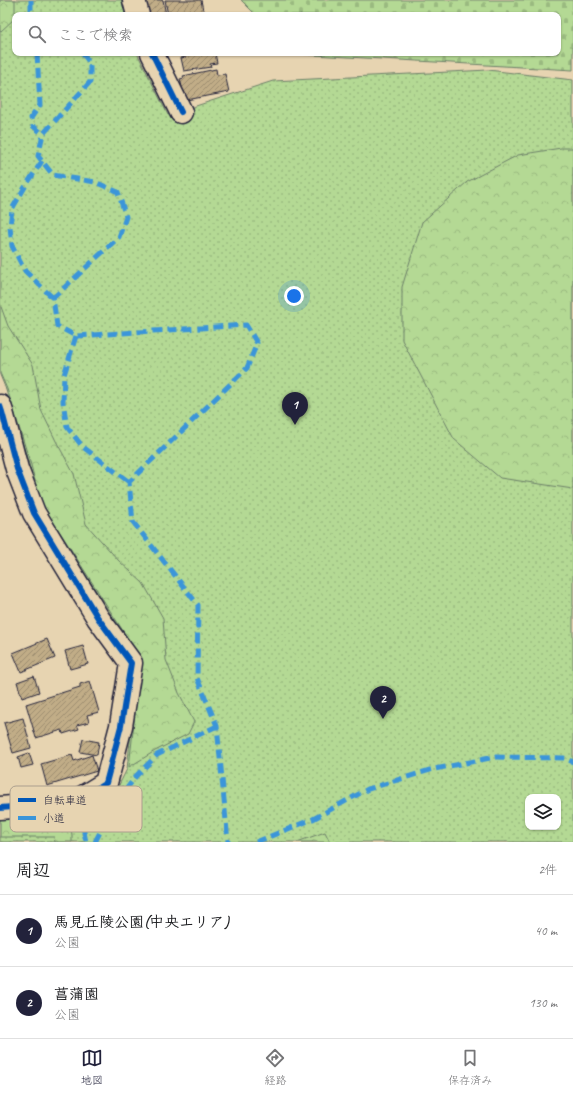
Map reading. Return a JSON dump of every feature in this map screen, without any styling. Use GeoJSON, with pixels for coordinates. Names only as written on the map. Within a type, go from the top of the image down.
{"type":"FeatureCollection","features":[{"type":"Feature","properties":{"kind":"street"},"geometry":{"type":"LineString","coordinates":[[134,0],[137,12]]}},
{"type":"Feature","properties":{"kind":"street"},"geometry":{"type":"LineString","coordinates":[[153,56],[181,112]]}},
{"type":"Feature","properties":{"kind":"street"},"geometry":{"type":"LineString","coordinates":[[0,406],[17,469],[34,512],[98,618],[131,663],[121,726],[106,783],[101,786]]}},
{"type":"Feature","properties":{"kind":"street"},"geometry":{"type":"LineString","coordinates":[[0,808],[10,807]]}},
{"type":"Feature","properties":{"kind":"green space"},"geometry":{"type":"Polygon","coordinates":[[[0,0],[122,0],[124,12],[12,12],[12,56],[138,56],[168,115],[273,81],[488,70],[573,80],[573,842],[0,842],[0,817],[10,816],[10,832],[142,832],[142,786],[118,786],[127,769],[139,658],[38,500],[29,464],[0,375],[0,0]]]}},
{"type":"Feature","properties":{"kind":"green space"},"geometry":{"type":"Polygon","coordinates":[[[0,0],[15,0],[15,12],[12,12],[12,21],[0,32],[0,0]]]}},
{"type":"Feature","properties":{"kind":"green space"},"geometry":{"type":"Polygon","coordinates":[[[241,0],[573,0],[573,70],[331,56],[561,56],[561,12],[253,12],[241,0]]]}},
{"type":"Feature","properties":{"kind":"green space"},"geometry":{"type":"Polygon","coordinates":[[[561,148],[573,148],[573,489],[500,478],[454,439],[402,340],[402,287],[422,222],[467,182],[518,155],[561,148]]]}},
{"type":"Feature","properties":{"kind":"green space"},"geometry":{"type":"Polygon","coordinates":[[[0,304],[8,326],[33,365],[41,410],[74,474],[86,524],[119,561],[143,583],[163,618],[166,660],[179,693],[194,722],[188,734],[155,751],[129,767],[141,659],[40,501],[31,465],[7,389],[0,373],[0,304]]]}},
{"type":"Feature","properties":{"kind":"green space"},"geometry":{"type":"Polygon","coordinates":[[[10,818],[10,832],[72,832],[72,842],[55,842],[54,837],[0,837],[0,819],[10,818]]]}},
{"type":"Feature","properties":{"kind":"green space"},"geometry":{"type":"Polygon","coordinates":[[[325,832],[330,842],[297,842],[325,832]]]}},
{"type":"Feature","properties":{"kind":"building"},"geometry":{"type":"Polygon","coordinates":[[[145,0],[163,0],[165,12],[147,12],[145,0]]]}},
{"type":"Feature","properties":{"kind":"building"},"geometry":{"type":"Polygon","coordinates":[[[165,0],[201,0],[203,12],[167,12],[165,0]]]}},
{"type":"Feature","properties":{"kind":"building"},"geometry":{"type":"Polygon","coordinates":[[[216,56],[217,63],[210,64],[211,67],[184,71],[181,58],[216,56]]]}},
{"type":"Feature","properties":{"kind":"building"},"geometry":{"type":"Polygon","coordinates":[[[216,69],[217,75],[225,74],[229,92],[181,101],[178,87],[182,87],[180,79],[184,78],[183,76],[216,69]]]}},
{"type":"Feature","properties":{"kind":"building"},"geometry":{"type":"Polygon","coordinates":[[[47,639],[55,658],[21,672],[13,653],[47,639]]]}},
{"type":"Feature","properties":{"kind":"building"},"geometry":{"type":"Polygon","coordinates":[[[83,646],[88,664],[70,669],[65,651],[83,646]]]}},
{"type":"Feature","properties":{"kind":"building"},"geometry":{"type":"Polygon","coordinates":[[[34,676],[39,692],[22,698],[17,682],[34,676]]]}},
{"type":"Feature","properties":{"kind":"building"},"geometry":{"type":"Polygon","coordinates":[[[90,681],[99,712],[87,715],[89,722],[77,725],[79,729],[63,734],[62,730],[36,738],[26,704],[80,687],[80,684],[90,681]]]}},
{"type":"Feature","properties":{"kind":"building"},"geometry":{"type":"Polygon","coordinates":[[[23,718],[31,748],[13,753],[4,723],[23,718]]]}},
{"type":"Feature","properties":{"kind":"building"},"geometry":{"type":"Polygon","coordinates":[[[83,739],[99,742],[97,755],[80,752],[83,739]]]}},
{"type":"Feature","properties":{"kind":"building"},"geometry":{"type":"Polygon","coordinates":[[[29,753],[33,765],[21,768],[18,757],[29,753]]]}},
{"type":"Feature","properties":{"kind":"building"},"geometry":{"type":"Polygon","coordinates":[[[72,755],[74,761],[92,755],[97,771],[47,786],[41,764],[72,755]]]}},
{"type":"Feature","properties":{"kind":"marked path"},"geometry":{"type":"LineString","coordinates":[[31,0],[32,12]]}},
{"type":"Feature","properties":{"kind":"marked path"},"geometry":{"type":"LineString","coordinates":[[37,56],[40,105],[31,118],[33,126],[43,134]]}},
{"type":"Feature","properties":{"kind":"marked path"},"geometry":{"type":"LineString","coordinates":[[84,56],[90,63],[90,82],[43,134],[38,156],[53,175],[95,182],[118,192],[126,217],[119,237],[53,298],[57,326],[76,336],[246,325],[257,343],[247,368],[129,482],[133,522],[198,605],[197,678],[217,726],[228,842]]}},
{"type":"Feature","properties":{"kind":"marked path"},"geometry":{"type":"LineString","coordinates":[[42,161],[12,209],[10,227],[12,246],[25,271],[53,298]]}},
{"type":"Feature","properties":{"kind":"marked path"},"geometry":{"type":"LineString","coordinates":[[76,336],[64,375],[63,402],[67,427],[83,447],[129,482]]}},
{"type":"Feature","properties":{"kind":"marked path"},"geometry":{"type":"LineString","coordinates":[[129,786],[136,776],[157,755],[217,726]]}},
{"type":"Feature","properties":{"kind":"marked path"},"geometry":{"type":"LineString","coordinates":[[256,842],[313,819],[368,789],[430,770],[495,757],[564,758],[573,762]]}},
{"type":"Feature","properties":{"kind":"marked path"},"geometry":{"type":"LineString","coordinates":[[84,832],[86,842]]}},
{"type":"Feature","properties":{"kind":"marked path"},"geometry":{"type":"LineString","coordinates":[[95,842],[100,832]]}},
{"type":"Feature","properties":{"kind":"cycle path"},"geometry":{"type":"LineString","coordinates":[[153,56],[181,112]]}},
{"type":"Feature","properties":{"kind":"cycle path"},"geometry":{"type":"LineString","coordinates":[[0,406],[17,469],[34,513],[98,618],[131,663],[121,726],[106,783],[101,786]]}},
{"type":"Feature","properties":{"kind":"cycle path"},"geometry":{"type":"LineString","coordinates":[[0,808],[10,807]]}},
{"type":"Feature","properties":{"kind":"place","name":"馬見丘陵公園(中央エリア)"},"geometry":{"type":"Point","coordinates":[295,425]}},
{"type":"Feature","properties":{"kind":"place","name":"菖蒲園"},"geometry":{"type":"Point","coordinates":[383,719]}}]}
